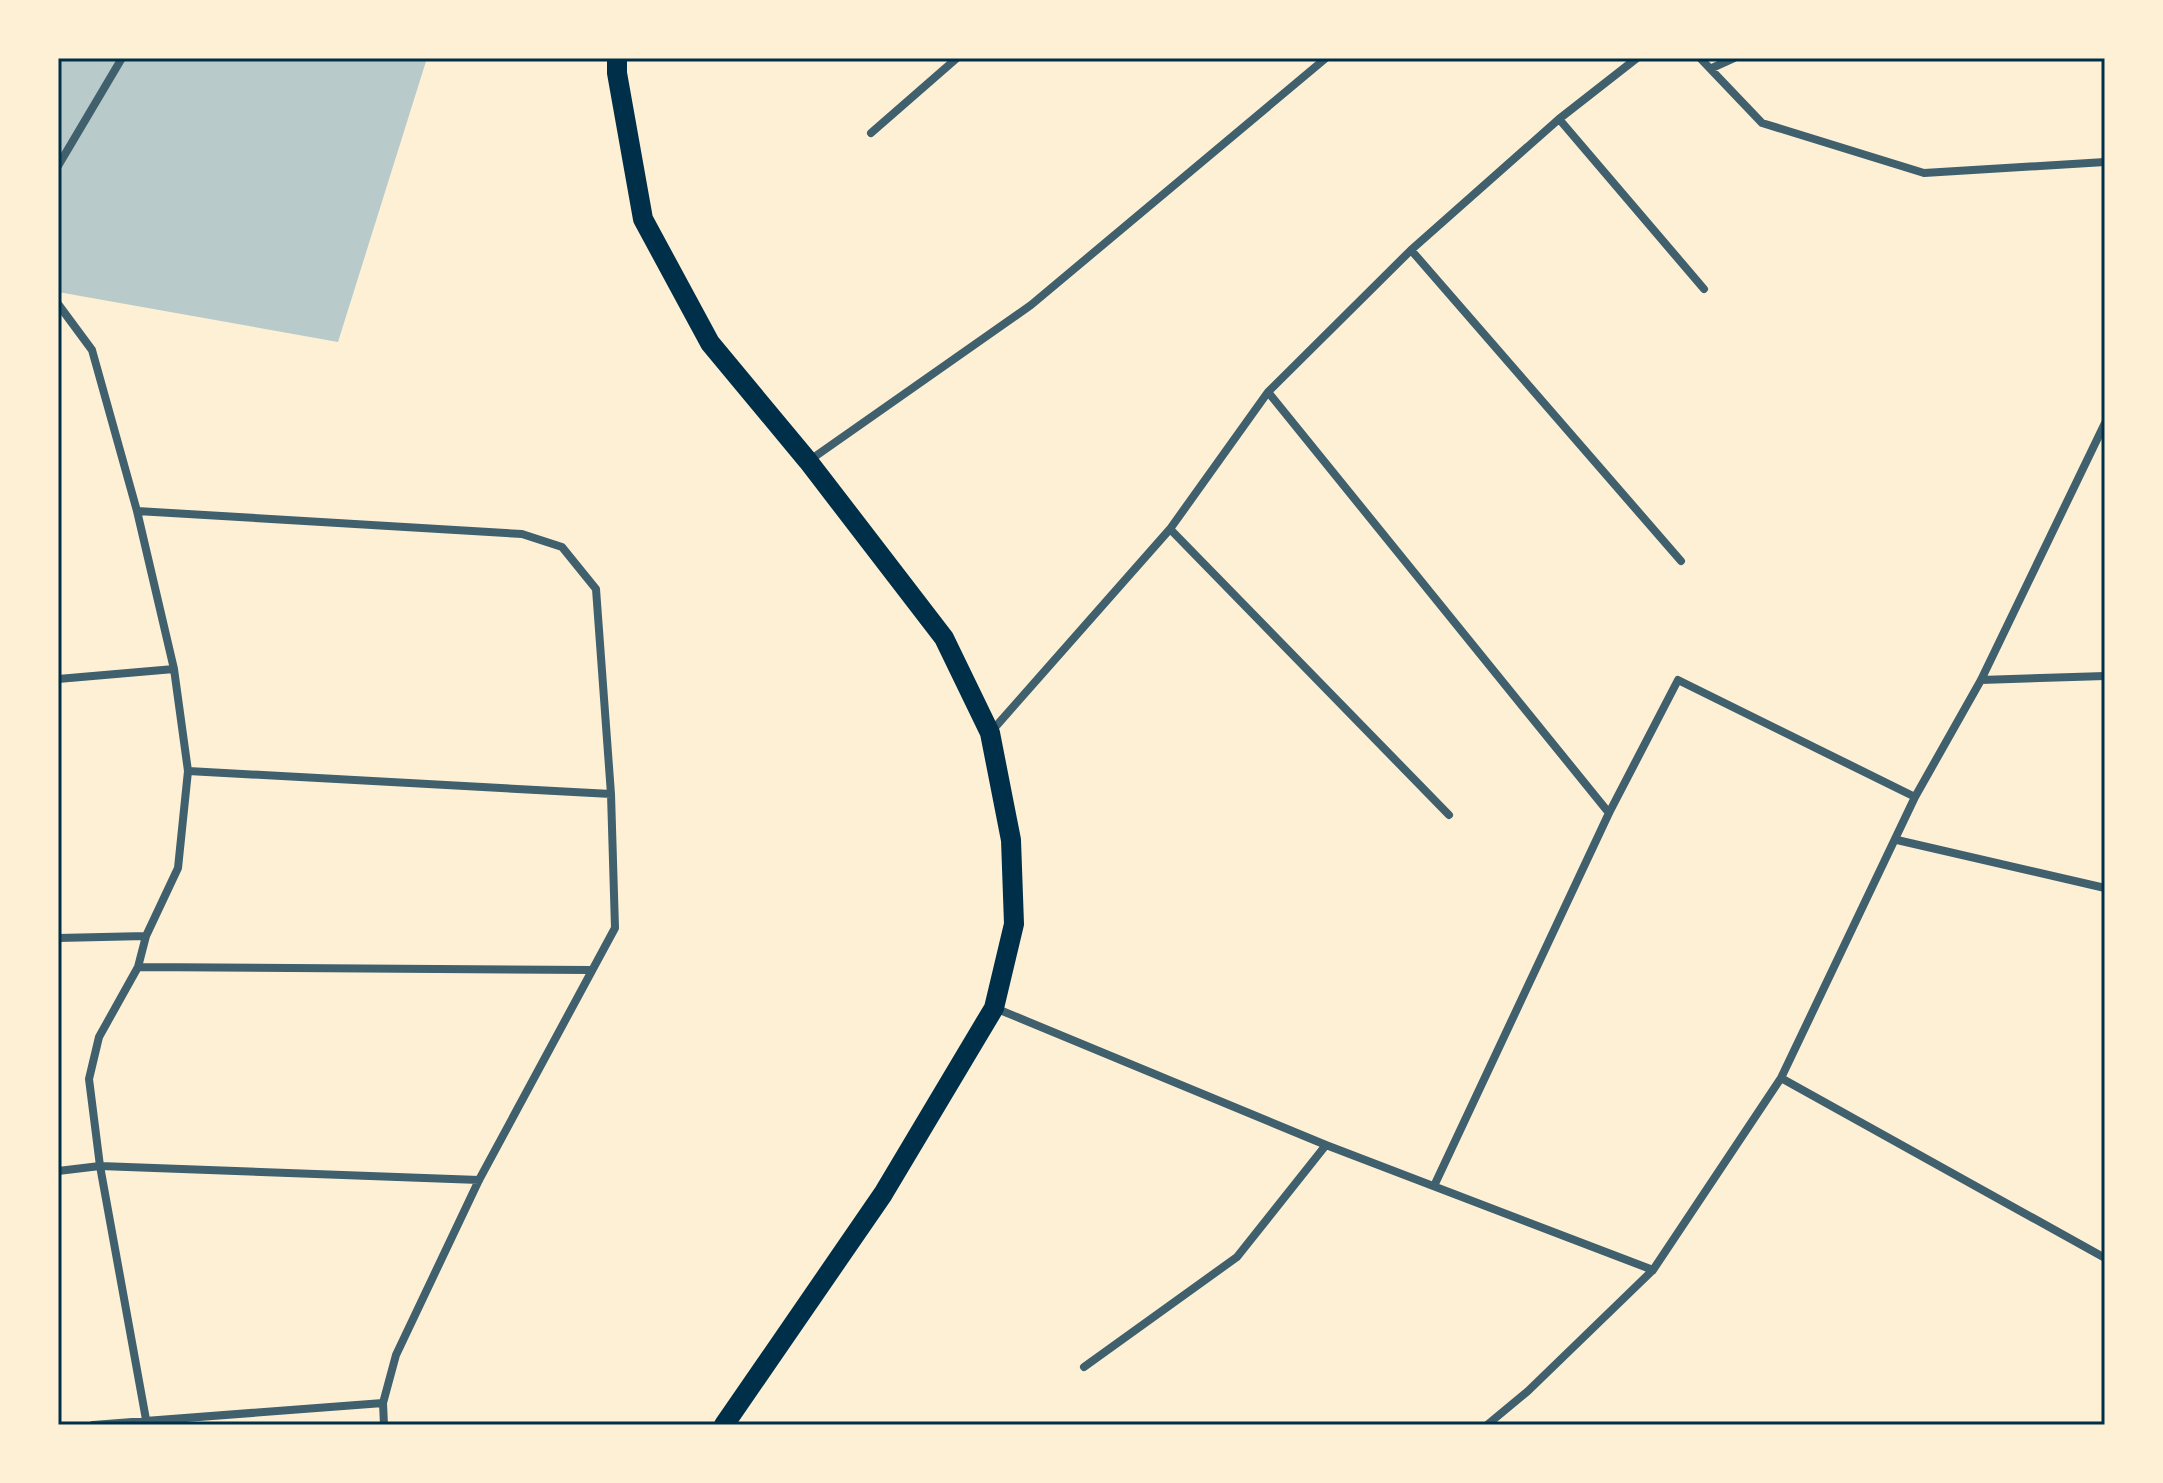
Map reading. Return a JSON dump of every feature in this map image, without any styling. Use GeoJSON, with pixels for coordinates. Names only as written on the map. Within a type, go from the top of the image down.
{"type":"FeatureCollection","features":[{"type":"Feature","properties":{"kind":"main road"},"geometry":{"type":"LineString","coordinates":[[617,58],[643,219],[710,343],[808,461],[944,638],[990,733],[1011,840],[1014,924],[994,1008],[883,1194],[724,1425]]}},
{"type":"Feature","properties":{"kind":"street"},"geometry":{"type":"LineString","coordinates":[[58,166],[122,58]]}},
{"type":"Feature","properties":{"kind":"street"},"geometry":{"type":"LineString","coordinates":[[871,133],[957,58]]}},
{"type":"Feature","properties":{"kind":"street"},"geometry":{"type":"LineString","coordinates":[[808,461],[1031,305],[1326,58]]}},
{"type":"Feature","properties":{"kind":"street"},"geometry":{"type":"LineString","coordinates":[[990,733],[1170,529],[1268,392],[1411,250],[1559,119],[1637,58]]}},
{"type":"Feature","properties":{"kind":"street"},"geometry":{"type":"LineString","coordinates":[[1700,58],[1762,123],[1924,173],[2105,162]]}},
{"type":"Feature","properties":{"kind":"street"},"geometry":{"type":"LineString","coordinates":[[1712,68],[1734,58]]}},
{"type":"Feature","properties":{"kind":"street"},"geometry":{"type":"LineString","coordinates":[[1559,119],[1704,289]]}},
{"type":"Feature","properties":{"kind":"street"},"geometry":{"type":"LineString","coordinates":[[1411,250],[1681,561]]}},
{"type":"Feature","properties":{"kind":"street"},"geometry":{"type":"LineString","coordinates":[[58,304],[92,350],[137,511],[174,669],[188,771],[178,868],[146,936],[138,967],[99,1037],[89,1079],[100,1166],[147,1423]]}},
{"type":"Feature","properties":{"kind":"street"},"geometry":{"type":"LineString","coordinates":[[1268,392],[1609,813]]}},
{"type":"Feature","properties":{"kind":"street"},"geometry":{"type":"LineString","coordinates":[[1487,1425],[1528,1391],[1653,1270],[1781,1078],[1915,797],[1981,680],[2105,423]]}},
{"type":"Feature","properties":{"kind":"street"},"geometry":{"type":"LineString","coordinates":[[137,511],[522,534],[562,547],[596,589],[611,794],[615,928],[479,1180],[396,1355],[383,1403],[384,1425]]}},
{"type":"Feature","properties":{"kind":"street"},"geometry":{"type":"LineString","coordinates":[[1170,529],[1449,815]]}},
{"type":"Feature","properties":{"kind":"street"},"geometry":{"type":"LineString","coordinates":[[58,679],[174,669]]}},
{"type":"Feature","properties":{"kind":"street"},"geometry":{"type":"LineString","coordinates":[[1981,680],[2105,676]]}},
{"type":"Feature","properties":{"kind":"street"},"geometry":{"type":"LineString","coordinates":[[1434,1186],[1609,813],[1678,680],[1915,797]]}},
{"type":"Feature","properties":{"kind":"street"},"geometry":{"type":"LineString","coordinates":[[188,771],[611,794]]}},
{"type":"Feature","properties":{"kind":"street"},"geometry":{"type":"LineString","coordinates":[[1897,840],[2105,888]]}},
{"type":"Feature","properties":{"kind":"street"},"geometry":{"type":"LineString","coordinates":[[58,938],[146,936]]}},
{"type":"Feature","properties":{"kind":"street"},"geometry":{"type":"LineString","coordinates":[[138,967],[591,970]]}},
{"type":"Feature","properties":{"kind":"street"},"geometry":{"type":"LineString","coordinates":[[994,1008],[1326,1145],[1653,1270]]}},
{"type":"Feature","properties":{"kind":"street"},"geometry":{"type":"LineString","coordinates":[[1781,1078],[2105,1258]]}},
{"type":"Feature","properties":{"kind":"street"},"geometry":{"type":"LineString","coordinates":[[1084,1367],[1237,1257],[1326,1145]]}},
{"type":"Feature","properties":{"kind":"street"},"geometry":{"type":"LineString","coordinates":[[58,1171],[100,1166],[479,1180]]}},
{"type":"Feature","properties":{"kind":"street"},"geometry":{"type":"LineString","coordinates":[[93,1425],[383,1403]]}},
{"type":"Feature","properties":{"kind":"shaded area"},"geometry":{"type":"Polygon","coordinates":[[[58,58],[427,58],[338,342],[58,292],[58,58]]]}}]}
